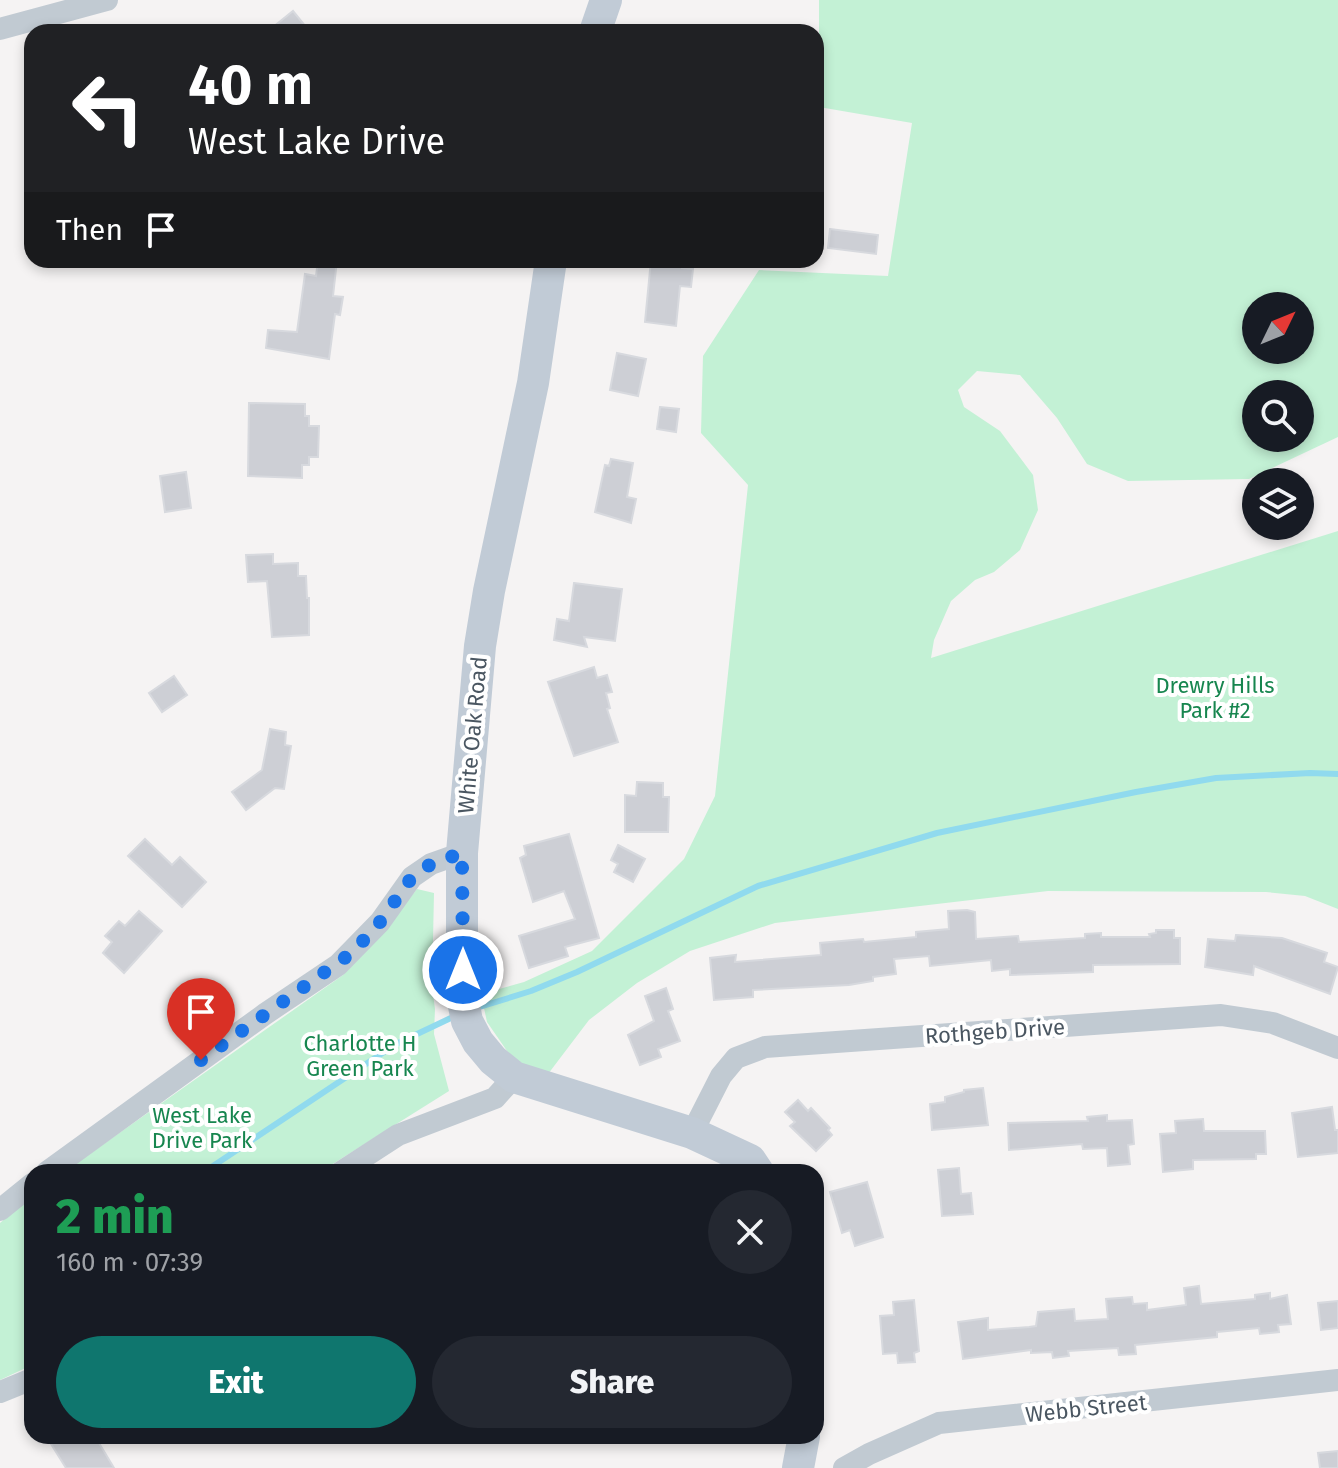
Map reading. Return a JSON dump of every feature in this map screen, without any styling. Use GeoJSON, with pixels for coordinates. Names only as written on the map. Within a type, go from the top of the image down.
{"type":"FeatureCollection","features":[{"type":"Feature","properties":{"kind":"street"},"geometry":{"type":"LineString","coordinates":[[0,29],[107,0]]}},
{"type":"Feature","properties":{"kind":"street"},"geometry":{"type":"LineString","coordinates":[[598,24],[606,0]]}},
{"type":"Feature","properties":{"kind":"street","name":"White Oak Road"},"geometry":{"type":"LineString","coordinates":[[550,268],[533,383],[480,646],[462,853],[462,996],[467,1021],[478,1042],[493,1060],[514,1077],[692,1133],[753,1164]]}},
{"type":"Feature","properties":{"kind":"street"},"geometry":{"type":"LineString","coordinates":[[58,1164],[338,965],[380,922],[412,877],[431,864],[462,853]]}},
{"type":"Feature","properties":{"kind":"street","name":"Rothgeb Drive"},"geometry":{"type":"LineString","coordinates":[[692,1133],[721,1076],[736,1058],[765,1047],[1221,1015],[1273,1023],[1338,1048]]}},
{"type":"Feature","properties":{"kind":"street"},"geometry":{"type":"LineString","coordinates":[[353,1164],[398,1135],[495,1098],[514,1077]]}},
{"type":"Feature","properties":{"kind":"street"},"geometry":{"type":"LineString","coordinates":[[0,1210],[24,1190]]}},
{"type":"Feature","properties":{"kind":"street","name":"Webb Street"},"geometry":{"type":"LineString","coordinates":[[844,1468],[939,1423],[1338,1380]]}},
{"type":"Feature","properties":{"kind":"street"},"geometry":{"type":"LineString","coordinates":[[0,1392],[24,1382]]}},
{"type":"Feature","properties":{"kind":"street"},"geometry":{"type":"LineString","coordinates":[[798,1468],[802,1444]]}},
{"type":"Feature","properties":{"kind":"green space","name":"Drewry Hills Park #2"},"geometry":{"type":"Polygon","coordinates":[[[819,0],[1338,0],[1338,437],[1314,448],[1314,380],[1242,380],[1242,452],[1306,452],[1272,468],[1242,468],[1242,479],[1128,481],[1087,464],[1057,418],[1020,375],[977,371],[958,390],[964,407],[1000,431],[1033,475],[1038,510],[1020,550],[994,572],[975,580],[951,601],[934,640],[931,658],[1338,531],[1338,909],[1305,896],[1266,892],[1048,891],[775,923],[690,951],[637,983],[589,1020],[545,1078],[514,1061],[487,1022],[481,994],[524,982],[592,951],[684,859],[715,796],[748,485],[701,433],[703,356],[759,270],[888,276],[912,123],[824,108],[824,24],[819,24],[819,0]]]}},
{"type":"Feature","properties":{"kind":"green space","name":"Charlotte H Green Park"},"geometry":{"type":"Polygon","coordinates":[[[417,889],[434,893],[434,1034],[449,1091],[333,1164],[75,1164],[343,975],[373,944],[417,889]]]}},
{"type":"Feature","properties":{"kind":"green space"},"geometry":{"type":"Polygon","coordinates":[[[24,1203],[24,1369],[0,1380],[0,1223],[24,1203]]]}},
{"type":"Feature","properties":{"kind":"building"},"geometry":{"type":"Polygon","coordinates":[[[293,11],[304,24],[277,24],[293,11]]]}},
{"type":"Feature","properties":{"kind":"building"},"geometry":{"type":"Polygon","coordinates":[[[830,229],[878,235],[876,254],[828,248],[830,229]]]}},
{"type":"Feature","properties":{"kind":"building"},"geometry":{"type":"Polygon","coordinates":[[[317,268],[336,268],[333,296],[343,297],[340,315],[335,314],[329,359],[266,348],[268,330],[297,332],[305,274],[316,276],[317,268]]]}},
{"type":"Feature","properties":{"kind":"building"},"geometry":{"type":"Polygon","coordinates":[[[650,268],[693,269],[691,287],[680,286],[676,326],[645,322],[650,268]]]}},
{"type":"Feature","properties":{"kind":"building"},"geometry":{"type":"Polygon","coordinates":[[[617,353],[646,359],[638,396],[610,390],[617,353]]]}},
{"type":"Feature","properties":{"kind":"building"},"geometry":{"type":"Polygon","coordinates":[[[249,403],[305,404],[309,426],[319,426],[318,457],[309,457],[309,465],[302,465],[302,478],[248,476],[249,403]]]}},
{"type":"Feature","properties":{"kind":"building"},"geometry":{"type":"Polygon","coordinates":[[[660,407],[679,409],[676,432],[657,429],[660,407]]]}},
{"type":"Feature","properties":{"kind":"building"},"geometry":{"type":"Polygon","coordinates":[[[611,459],[633,463],[627,497],[636,499],[631,523],[595,512],[605,465],[609,466],[611,459]]]}},
{"type":"Feature","properties":{"kind":"building"},"geometry":{"type":"Polygon","coordinates":[[[186,472],[191,508],[165,512],[160,476],[186,472]]]}},
{"type":"Feature","properties":{"kind":"building"},"geometry":{"type":"Polygon","coordinates":[[[273,554],[273,564],[298,563],[298,576],[306,576],[309,635],[272,637],[267,581],[248,582],[246,555],[273,554]]]}},
{"type":"Feature","properties":{"kind":"building"},"geometry":{"type":"Polygon","coordinates":[[[574,583],[622,589],[615,641],[584,637],[587,647],[554,640],[557,619],[569,621],[574,583]]]}},
{"type":"Feature","properties":{"kind":"building"},"geometry":{"type":"Polygon","coordinates":[[[594,667],[597,678],[607,675],[612,692],[606,693],[610,708],[607,709],[618,742],[574,756],[548,682],[594,667]]]}},
{"type":"Feature","properties":{"kind":"building"},"geometry":{"type":"Polygon","coordinates":[[[174,676],[187,695],[162,712],[149,693],[174,676]]]}},
{"type":"Feature","properties":{"kind":"building"},"geometry":{"type":"Polygon","coordinates":[[[270,729],[286,732],[285,745],[291,746],[284,789],[275,788],[246,810],[232,792],[262,770],[270,729]]]}},
{"type":"Feature","properties":{"kind":"building"},"geometry":{"type":"Polygon","coordinates":[[[637,782],[663,783],[663,797],[669,797],[668,832],[625,832],[625,795],[636,796],[637,782]]]}},
{"type":"Feature","properties":{"kind":"building"},"geometry":{"type":"Polygon","coordinates":[[[569,834],[599,938],[565,947],[568,956],[529,968],[519,936],[575,919],[564,891],[533,902],[520,858],[526,855],[524,846],[569,834]]]}},
{"type":"Feature","properties":{"kind":"building"},"geometry":{"type":"Polygon","coordinates":[[[145,839],[172,865],[180,857],[206,882],[182,907],[128,856],[145,839]]]}},
{"type":"Feature","properties":{"kind":"building"},"geometry":{"type":"Polygon","coordinates":[[[618,845],[645,859],[633,882],[614,872],[618,864],[611,860],[618,845]]]}},
{"type":"Feature","properties":{"kind":"building"},"geometry":{"type":"Polygon","coordinates":[[[139,911],[162,931],[124,973],[103,953],[112,942],[105,936],[119,921],[125,926],[139,911]]]}},
{"type":"Feature","properties":{"kind":"building"},"geometry":{"type":"Polygon","coordinates":[[[948,911],[975,912],[976,939],[1018,936],[1019,942],[1085,938],[1085,934],[1101,933],[1101,937],[1150,937],[1149,934],[1156,933],[1156,930],[1174,930],[1174,938],[1180,938],[1180,964],[1093,965],[1093,972],[1010,975],[1010,969],[992,971],[991,960],[930,966],[929,956],[894,959],[896,974],[873,977],[873,981],[753,990],[753,997],[714,1000],[710,958],[736,955],[735,962],[821,955],[820,943],[916,937],[916,932],[949,929],[948,911]]]}},
{"type":"Feature","properties":{"kind":"building"},"geometry":{"type":"Polygon","coordinates":[[[1236,935],[1282,938],[1327,953],[1324,962],[1338,967],[1330,994],[1254,966],[1253,975],[1205,967],[1208,939],[1235,941],[1236,935]]]}},
{"type":"Feature","properties":{"kind":"building"},"geometry":{"type":"Polygon","coordinates":[[[666,988],[673,1009],[668,1011],[680,1041],[658,1049],[661,1057],[640,1065],[628,1035],[654,1021],[645,996],[666,988]]]}},
{"type":"Feature","properties":{"kind":"building"},"geometry":{"type":"Polygon","coordinates":[[[983,1088],[988,1125],[932,1130],[930,1104],[945,1102],[945,1097],[964,1090],[983,1088]]]}},
{"type":"Feature","properties":{"kind":"building"},"geometry":{"type":"Polygon","coordinates":[[[798,1100],[808,1111],[811,1108],[830,1128],[828,1130],[832,1135],[816,1151],[790,1126],[795,1122],[785,1112],[798,1100]]]}},
{"type":"Feature","properties":{"kind":"building"},"geometry":{"type":"Polygon","coordinates":[[[1332,1107],[1335,1130],[1338,1130],[1338,1153],[1298,1157],[1292,1113],[1332,1107]]]}},
{"type":"Feature","properties":{"kind":"building"},"geometry":{"type":"Polygon","coordinates":[[[1107,1115],[1107,1121],[1132,1120],[1134,1144],[1128,1145],[1130,1164],[1108,1166],[1107,1148],[1083,1149],[1082,1144],[1009,1150],[1008,1123],[1088,1121],[1087,1117],[1107,1115]]]}},
{"type":"Feature","properties":{"kind":"building"},"geometry":{"type":"Polygon","coordinates":[[[1203,1119],[1204,1131],[1265,1131],[1266,1154],[1256,1154],[1256,1159],[1193,1160],[1193,1169],[1163,1172],[1160,1134],[1176,1133],[1175,1121],[1203,1119]]]}},
{"type":"Feature","properties":{"kind":"building"},"geometry":{"type":"Polygon","coordinates":[[[959,1168],[961,1194],[971,1193],[973,1214],[942,1216],[938,1170],[959,1168]]]}},
{"type":"Feature","properties":{"kind":"building"},"geometry":{"type":"Polygon","coordinates":[[[867,1182],[883,1237],[855,1246],[850,1230],[842,1233],[830,1192],[867,1182]]]}},
{"type":"Feature","properties":{"kind":"building"},"geometry":{"type":"Polygon","coordinates":[[[1199,1286],[1201,1304],[1255,1299],[1255,1295],[1270,1293],[1270,1299],[1287,1295],[1291,1324],[1278,1325],[1279,1332],[1260,1334],[1259,1328],[1217,1332],[1217,1337],[1135,1345],[1136,1354],[1119,1355],[1118,1348],[1068,1351],[1069,1356],[1053,1358],[1052,1352],[1031,1353],[1031,1350],[963,1359],[958,1322],[988,1318],[988,1330],[1029,1327],[1036,1326],[1038,1312],[1074,1309],[1075,1321],[1108,1319],[1106,1299],[1132,1297],[1133,1304],[1147,1303],[1147,1310],[1186,1305],[1184,1288],[1199,1286]]]}},
{"type":"Feature","properties":{"kind":"building"},"geometry":{"type":"Polygon","coordinates":[[[914,1300],[919,1351],[914,1353],[915,1362],[898,1363],[897,1353],[883,1354],[880,1316],[894,1315],[893,1302],[914,1300]]]}},
{"type":"Feature","properties":{"kind":"building"},"geometry":{"type":"Polygon","coordinates":[[[1338,1301],[1338,1328],[1321,1330],[1318,1303],[1338,1301]]]}},
{"type":"Feature","properties":{"kind":"building"},"geometry":{"type":"Polygon","coordinates":[[[51,1444],[100,1444],[114,1468],[66,1468],[51,1444]]]}},
{"type":"Feature","properties":{"kind":"building"},"geometry":{"type":"Polygon","coordinates":[[[1338,1451],[1338,1468],[1320,1468],[1318,1453],[1338,1451]]]}},
{"type":"Feature","properties":{"kind":"waterway"},"geometry":{"type":"LineString","coordinates":[[473,1009],[531,991],[577,972],[758,886],[937,833],[1216,778],[1338,774]]}},
{"type":"Feature","properties":{"kind":"waterway"},"geometry":{"type":"LineString","coordinates":[[216,1164],[396,1044],[455,1016]]}},
{"type":"Feature","properties":{"kind":"route"},"geometry":{"type":"LineString","coordinates":[[201,1060],[338,965],[380,922],[399,893],[422,869],[462,853],[463,970]]}},
{"type":"Feature","properties":{"kind":"park label","name":"West Lake Drive Park"},"geometry":{"type":"Point","coordinates":[202,1128]}}]}
